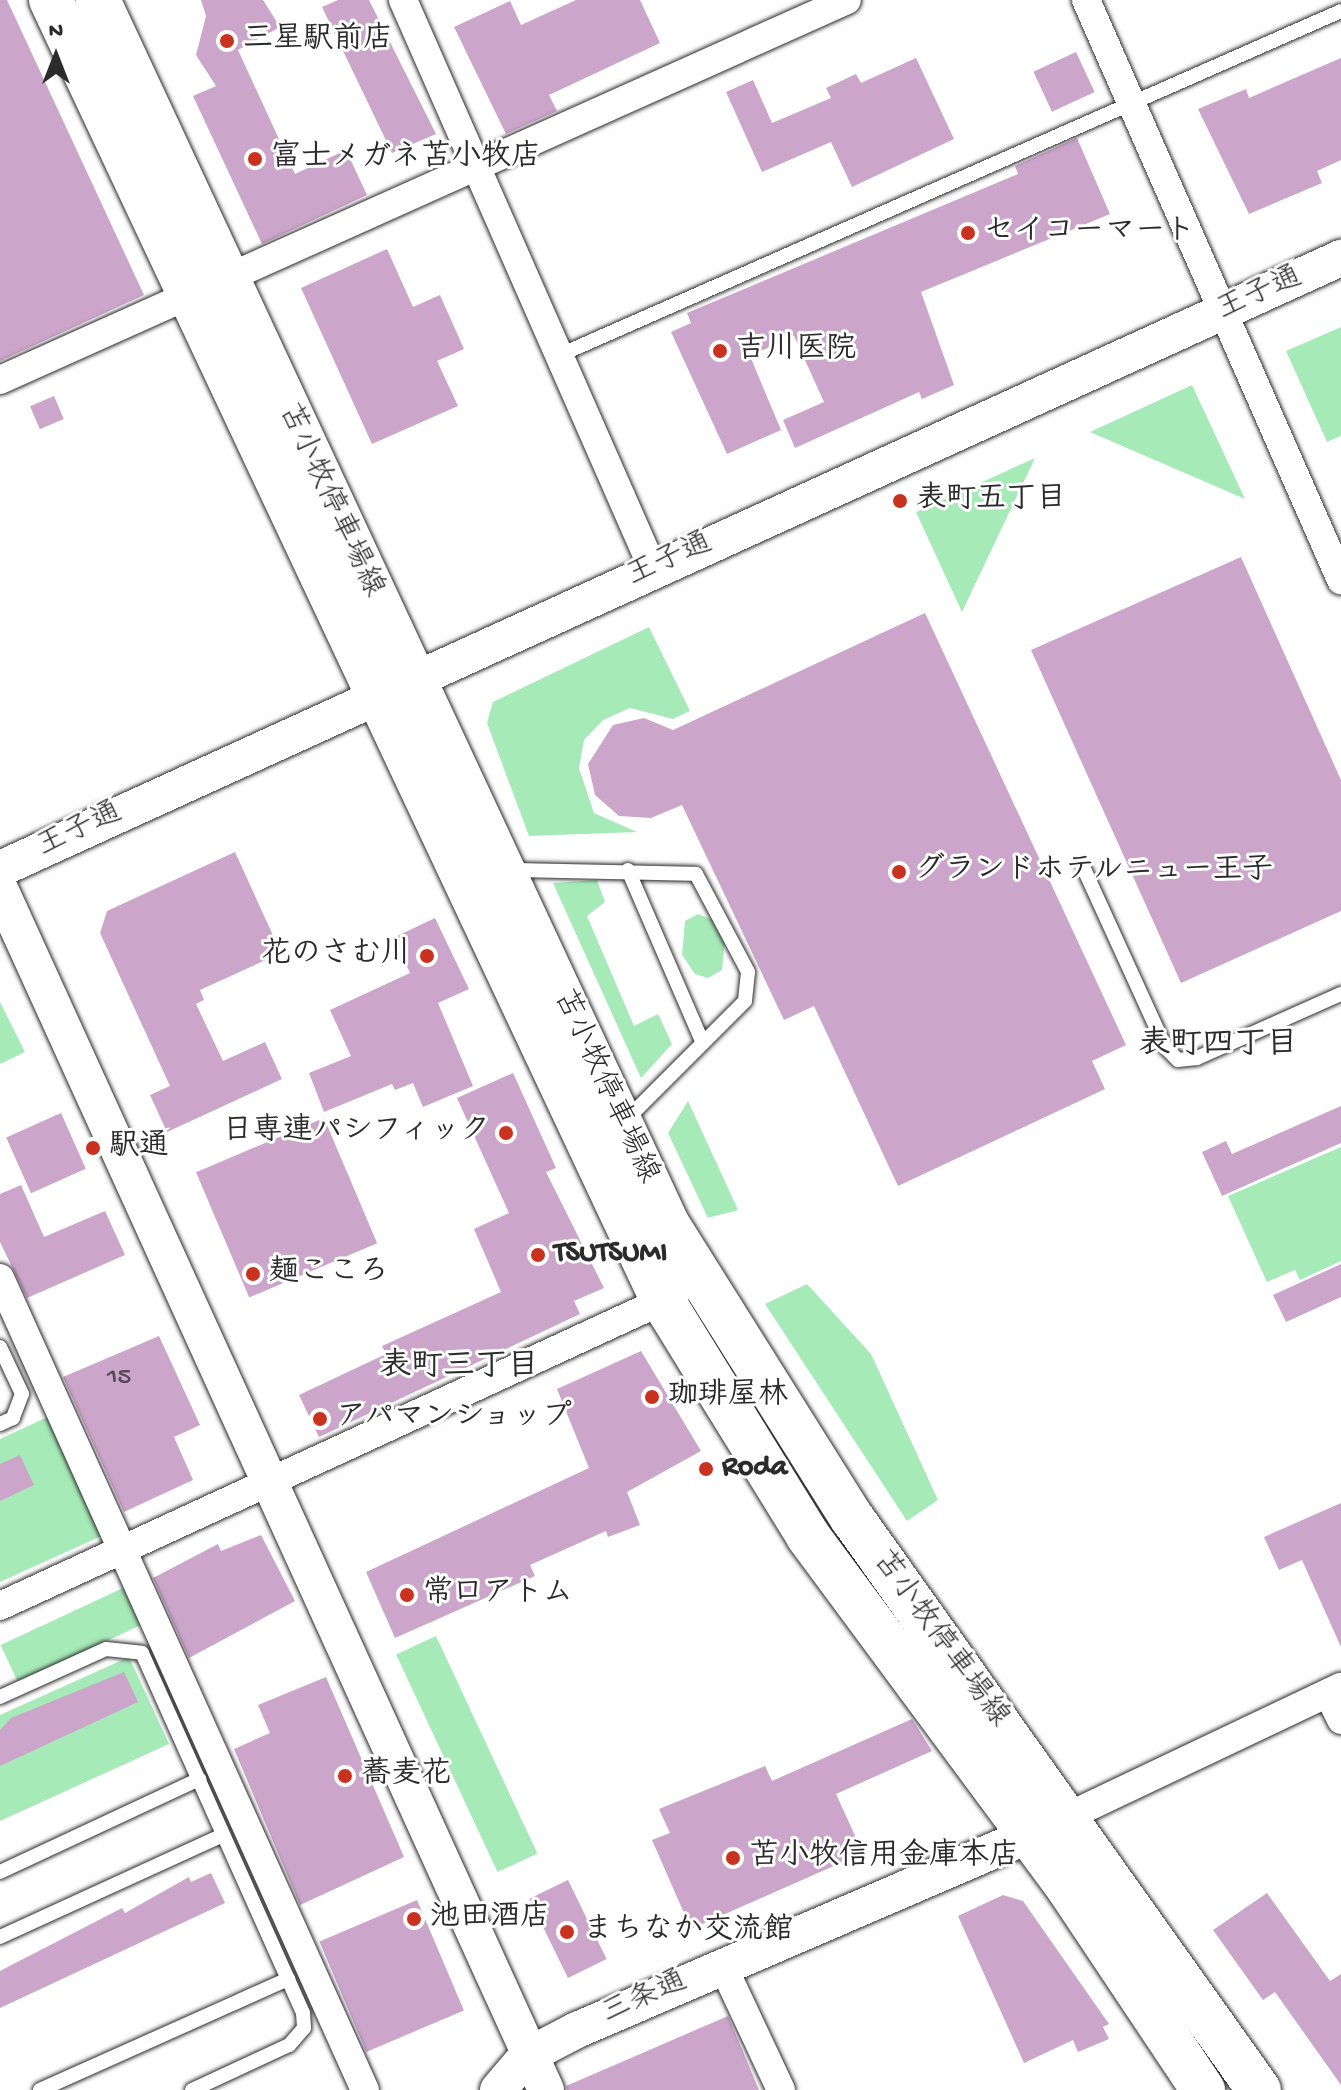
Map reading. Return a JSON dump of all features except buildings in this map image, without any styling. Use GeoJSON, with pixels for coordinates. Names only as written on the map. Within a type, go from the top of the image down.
{"type":"FeatureCollection","features":[{"type":"Feature","properties":{"kind":"main road","name":"苫小牧停車場線"},"geometry":{"type":"LineString","coordinates":[[51,0],[208,286],[394,685],[663,1301],[808,1536],[1028,1836],[1203,2090]]}},
{"type":"Feature","properties":{"kind":"main road","name":"苫小牧停車場線"},"geometry":{"type":"LineString","coordinates":[[98,0],[208,286]]}},
{"type":"Feature","properties":{"kind":"main road","name":"苫小牧停車場線"},"geometry":{"type":"LineString","coordinates":[[394,685],[503,870],[621,1126],[702,1282],[852,1518],[1068,1817],[1259,2090]]}},
{"type":"Feature","properties":{"kind":"street"},"geometry":{"type":"LineString","coordinates":[[403,0],[653,569]]}},
{"type":"Feature","properties":{"kind":"street"},"geometry":{"type":"LineString","coordinates":[[0,380],[847,0]]}},
{"type":"Feature","properties":{"kind":"street"},"geometry":{"type":"LineString","coordinates":[[1086,0],[1341,580]]}},
{"type":"Feature","properties":{"kind":"street","name":"王子通"},"geometry":{"type":"LineString","coordinates":[[0,869],[394,685],[1341,258]]}},
{"type":"Feature","properties":{"kind":"street"},"geometry":{"type":"LineString","coordinates":[[0,889],[509,2001],[527,2056],[546,2090]]}},
{"type":"Feature","properties":{"kind":"street"},"geometry":{"type":"LineString","coordinates":[[0,1278],[365,2090]]}},
{"type":"Feature","properties":{"kind":"street"},"geometry":{"type":"LineString","coordinates":[[0,1606],[273,1483],[702,1282]]}},
{"type":"Feature","properties":{"kind":"street"},"geometry":{"type":"LineString","coordinates":[[1028,1836],[1335,1690],[1341,1720]]}},
{"type":"Feature","properties":{"kind":"street","name":"三条通"},"geometry":{"type":"LineString","coordinates":[[498,2090],[527,2056],[722,1964],[1028,1836]]}},
{"type":"Feature","properties":{"kind":"street"},"geometry":{"type":"LineString","coordinates":[[722,1964],[781,2090]]}},
{"type":"Feature","properties":{"kind":"lane"},"geometry":{"type":"LineString","coordinates":[[560,355],[1341,11]]}},
{"type":"Feature","properties":{"kind":"lane"},"geometry":{"type":"LineString","coordinates":[[1084,869],[1165,1047],[1178,1060],[1197,1058],[1341,994]]}},
{"type":"Feature","properties":{"kind":"lane"},"geometry":{"type":"LineString","coordinates":[[503,870],[628,870],[696,874],[748,972],[745,1001],[621,1126]]}},
{"type":"Feature","properties":{"kind":"lane"},"geometry":{"type":"LineString","coordinates":[[628,870],[702,1041]]}},
{"type":"Feature","properties":{"kind":"lane"},"geometry":{"type":"LineString","coordinates":[[0,1347],[22,1394],[13,1418],[0,1424]]}},
{"type":"Feature","properties":{"kind":"lane"},"geometry":{"type":"LineString","coordinates":[[0,1697],[106,1649],[142,1653],[288,1979],[304,2028],[289,2045],[192,2090]]}},
{"type":"Feature","properties":{"kind":"lane"},"geometry":{"type":"LineString","coordinates":[[0,1872],[199,1779]]}},
{"type":"Feature","properties":{"kind":"lane"},"geometry":{"type":"LineString","coordinates":[[0,1937],[223,1835]]}},
{"type":"Feature","properties":{"kind":"lane"},"geometry":{"type":"LineString","coordinates":[[40,2090],[288,1979]]}},
{"type":"Feature","properties":{"kind":"green space"},"geometry":{"type":"Polygon","coordinates":[[[1341,327],[1341,436],[1327,442],[1286,351],[1341,327]]]}},
{"type":"Feature","properties":{"kind":"green space"},"geometry":{"type":"Polygon","coordinates":[[[1192,385],[1245,499],[1090,432],[1192,385]]]}},
{"type":"Feature","properties":{"kind":"green space"},"geometry":{"type":"Polygon","coordinates":[[[1035,458],[962,612],[916,512],[1035,458]]]}},
{"type":"Feature","properties":{"kind":"green space"},"geometry":{"type":"Polygon","coordinates":[[[649,627],[690,711],[673,719],[630,708],[603,720],[584,740],[579,768],[594,813],[637,832],[529,836],[487,723],[493,702],[649,627]]]}},
{"type":"Feature","properties":{"kind":"green space"},"geometry":{"type":"Polygon","coordinates":[[[597,880],[605,902],[587,916],[634,1026],[658,1014],[672,1044],[641,1078],[553,883],[597,880]]]}},
{"type":"Feature","properties":{"kind":"green space"},"geometry":{"type":"Polygon","coordinates":[[[698,914],[713,920],[725,939],[722,970],[708,978],[695,974],[682,955],[685,921],[698,914]]]}},
{"type":"Feature","properties":{"kind":"green space"},"geometry":{"type":"Polygon","coordinates":[[[0,1002],[25,1052],[0,1064],[0,1002]]]}},
{"type":"Feature","properties":{"kind":"green space"},"geometry":{"type":"Polygon","coordinates":[[[688,1101],[738,1210],[708,1218],[668,1133],[688,1101]]]}},
{"type":"Feature","properties":{"kind":"green space"},"geometry":{"type":"Polygon","coordinates":[[[1341,1147],[1341,1261],[1300,1280],[1295,1270],[1267,1282],[1228,1196],[1341,1147]]]}},
{"type":"Feature","properties":{"kind":"green space"},"geometry":{"type":"Polygon","coordinates":[[[807,1284],[871,1354],[938,1500],[907,1521],[765,1304],[807,1284]]]}},
{"type":"Feature","properties":{"kind":"green space"},"geometry":{"type":"Polygon","coordinates":[[[54,1414],[108,1533],[0,1582],[0,1439],[54,1414]]]}},
{"type":"Feature","properties":{"kind":"green space"},"geometry":{"type":"Polygon","coordinates":[[[123,1588],[140,1625],[18,1682],[1,1645],[123,1588]]]}},
{"type":"Feature","properties":{"kind":"green space"},"geometry":{"type":"Polygon","coordinates":[[[436,1636],[537,1854],[498,1872],[396,1655],[436,1636]]]}},
{"type":"Feature","properties":{"kind":"green space"},"geometry":{"type":"Polygon","coordinates":[[[129,1657],[169,1744],[0,1821],[0,1715],[129,1657]]]}},
{"type":"Feature","properties":{"kind":"place","name":"三星駅前店"},"geometry":{"type":"Point","coordinates":[227,41]}},
{"type":"Feature","properties":{"kind":"place","name":"富士メガネ苫小牧店"},"geometry":{"type":"Point","coordinates":[255,159]}},
{"type":"Feature","properties":{"kind":"place","name":"セイコーマート"},"geometry":{"type":"Point","coordinates":[968,233]}},
{"type":"Feature","properties":{"kind":"place","name":"吉川医院"},"geometry":{"type":"Point","coordinates":[720,351]}},
{"type":"Feature","properties":{"kind":"place","name":"表町五丁目"},"geometry":{"type":"Point","coordinates":[900,501]}},
{"type":"Feature","properties":{"kind":"place","name":"グランドホテルニュー王子"},"geometry":{"type":"Point","coordinates":[899,872]}},
{"type":"Feature","properties":{"kind":"place","name":"花のさむ川"},"geometry":{"type":"Point","coordinates":[427,956]}},
{"type":"Feature","properties":{"kind":"place","name":"日専連パシフィック"},"geometry":{"type":"Point","coordinates":[506,1133]}},
{"type":"Feature","properties":{"kind":"place","name":"駅通"},"geometry":{"type":"Point","coordinates":[93,1148]}},
{"type":"Feature","properties":{"kind":"place","name":"TSUTSUMI"},"geometry":{"type":"Point","coordinates":[538,1255]}},
{"type":"Feature","properties":{"kind":"place","name":"麺こころ"},"geometry":{"type":"Point","coordinates":[253,1274]}},
{"type":"Feature","properties":{"kind":"place","name":"珈琲屋林"},"geometry":{"type":"Point","coordinates":[652,1397]}},
{"type":"Feature","properties":{"kind":"place","name":"アパマンショップ"},"geometry":{"type":"Point","coordinates":[320,1419]}},
{"type":"Feature","properties":{"kind":"place","name":"Roda"},"geometry":{"type":"Point","coordinates":[706,1469]}},
{"type":"Feature","properties":{"kind":"place","name":"常口アトム"},"geometry":{"type":"Point","coordinates":[407,1595]}},
{"type":"Feature","properties":{"kind":"place","name":"蕎麦花"},"geometry":{"type":"Point","coordinates":[345,1776]}},
{"type":"Feature","properties":{"kind":"place","name":"苫小牧信用金庫本店"},"geometry":{"type":"Point","coordinates":[733,1858]}},
{"type":"Feature","properties":{"kind":"place","name":"池田酒店"},"geometry":{"type":"Point","coordinates":[414,1919]}},
{"type":"Feature","properties":{"kind":"place","name":"まちなか交流館"},"geometry":{"type":"Point","coordinates":[567,1932]}},
{"type":"Feature","properties":{"kind":"district","name":"表町四丁目"},"geometry":{"type":"Point","coordinates":[1218,1046]}},
{"type":"Feature","properties":{"kind":"district","name":"表町三丁目"},"geometry":{"type":"Point","coordinates":[459,1368]}}]}
